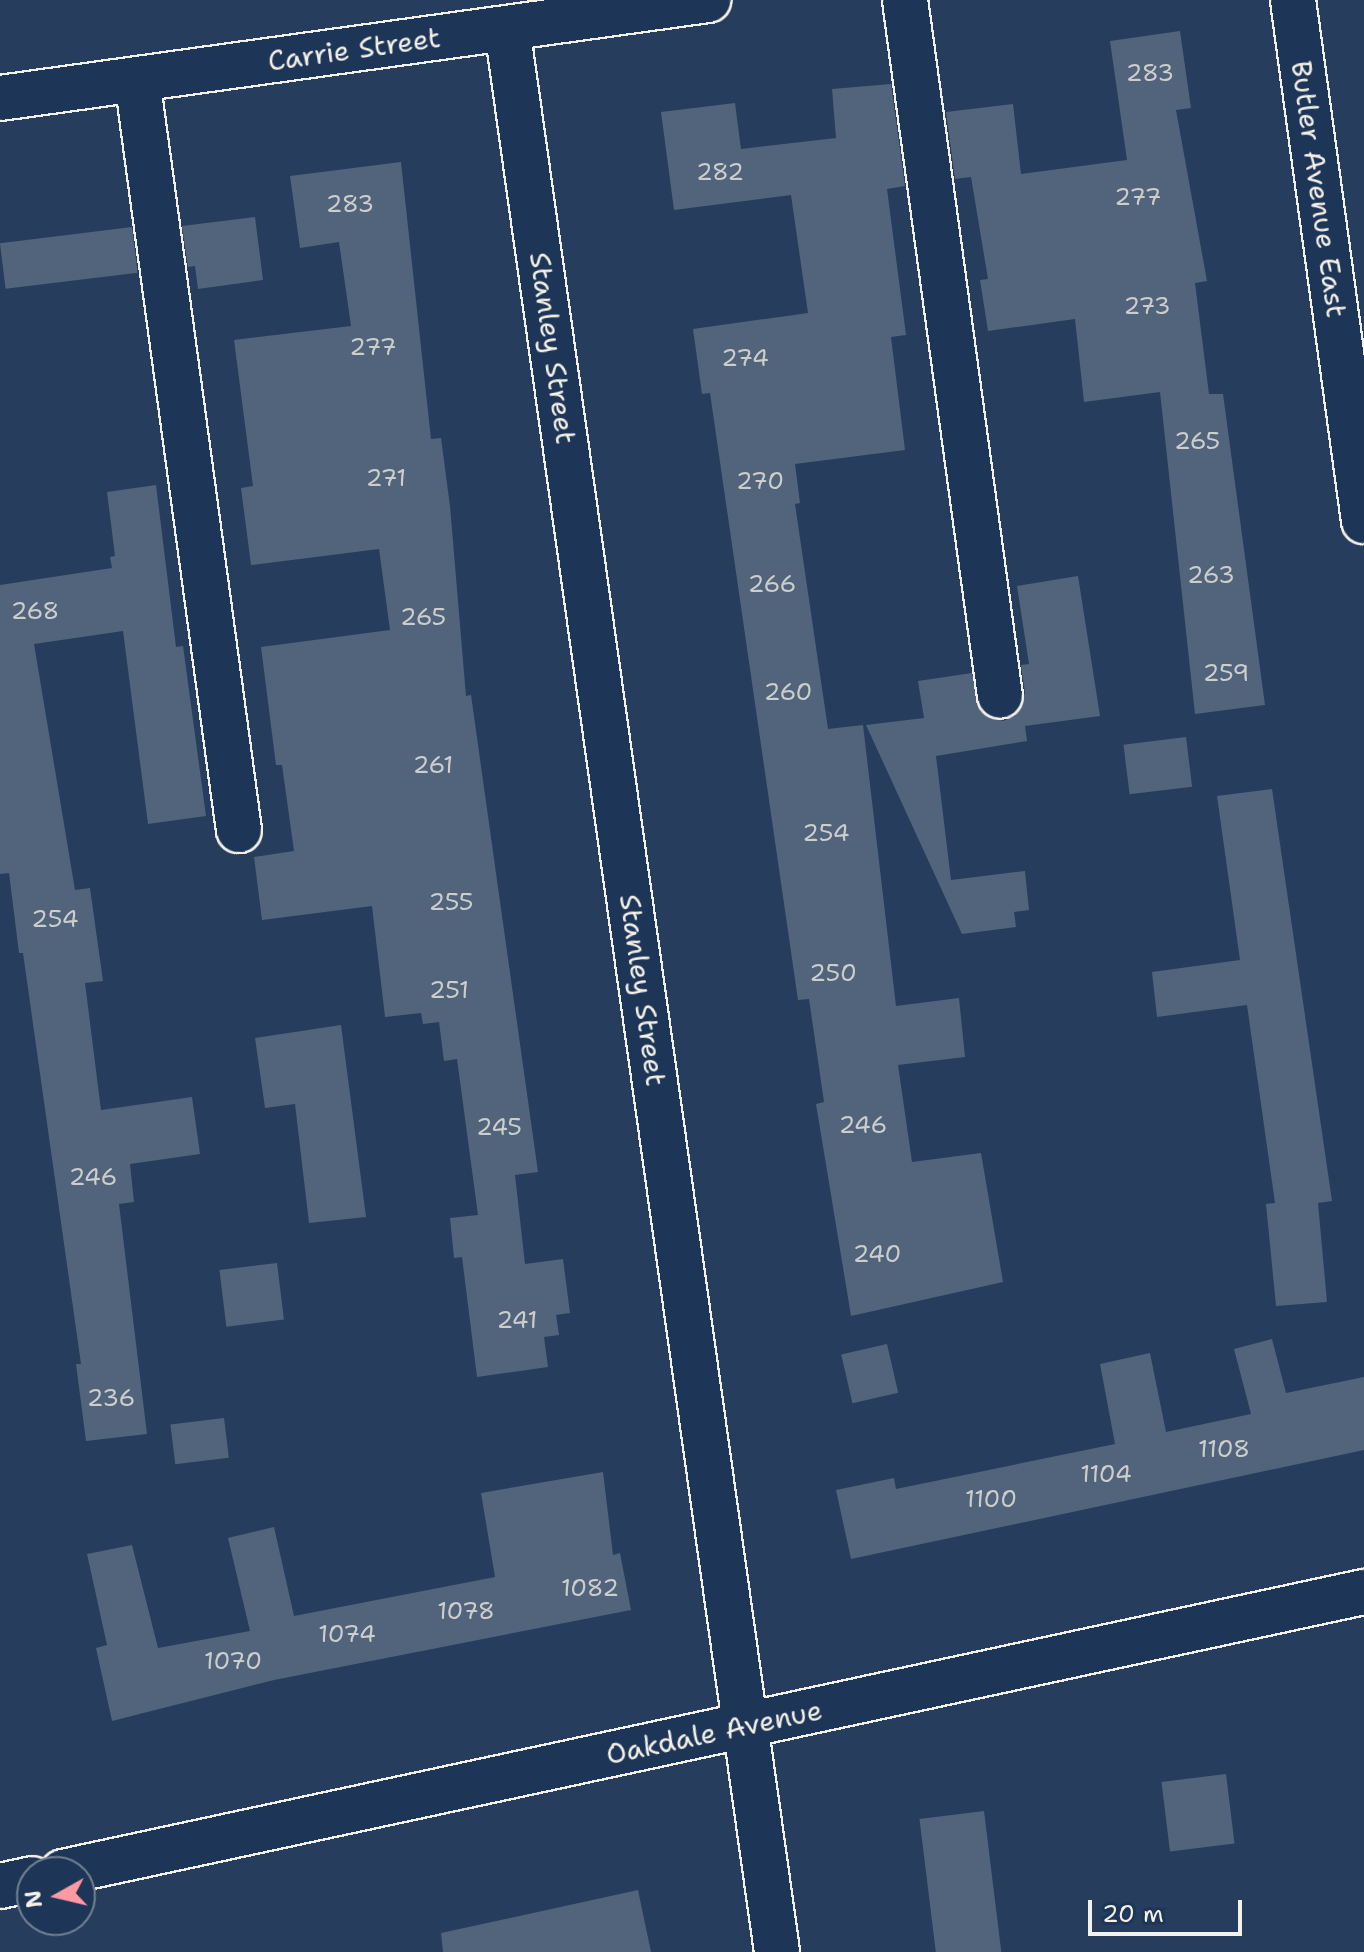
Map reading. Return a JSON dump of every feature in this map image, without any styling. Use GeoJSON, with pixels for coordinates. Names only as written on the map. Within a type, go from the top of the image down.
{"type":"FeatureCollection","features":[{"type":"Feature","properties":{"kind":"street","name":"Carrie Street"},"geometry":{"type":"LineString","coordinates":[[0,98],[708,0]]}},
{"type":"Feature","properties":{"kind":"street"},"geometry":{"type":"LineString","coordinates":[[905,0],[1000,696]]}},
{"type":"Feature","properties":{"kind":"street","name":"Butler Avenue East"},"geometry":{"type":"LineString","coordinates":[[1293,0],[1364,521]]}},
{"type":"Feature","properties":{"kind":"street","name":"Stanley Street"},"geometry":{"type":"LineString","coordinates":[[507,28],[777,1952]]}},
{"type":"Feature","properties":{"kind":"street"},"geometry":{"type":"LineString","coordinates":[[137,79],[239,830]]}},
{"type":"Feature","properties":{"kind":"street","name":"Oakdale Avenue"},"geometry":{"type":"LineString","coordinates":[[96,1865],[1364,1592]]}},
{"type":"Feature","properties":{"kind":"building"},"geometry":{"type":"Polygon","coordinates":[[[1180,31],[1191,108],[1176,110],[1207,281],[1195,283],[1209,394],[1223,394],[1265,705],[1195,714],[1160,392],[1084,402],[1075,319],[988,331],[980,280],[988,279],[971,177],[955,179],[946,112],[1013,104],[1021,174],[1127,160],[1110,41],[1180,31]]]}},
{"type":"Feature","properties":{"kind":"building"},"geometry":{"type":"Polygon","coordinates":[[[891,84],[905,186],[887,189],[906,335],[891,337],[905,450],[795,464],[800,503],[795,504],[828,729],[863,725],[896,1006],[959,998],[965,1057],[898,1065],[912,1162],[981,1153],[1003,1282],[851,1316],[816,1104],[824,1102],[809,999],[798,1000],[710,393],[702,394],[693,329],[808,313],[791,195],[674,210],[661,112],[735,103],[741,149],[836,138],[832,89],[891,84]]]}},
{"type":"Feature","properties":{"kind":"building"},"geometry":{"type":"Polygon","coordinates":[[[401,162],[431,439],[441,438],[466,696],[471,695],[538,1172],[515,1175],[525,1264],[563,1259],[570,1313],[556,1315],[559,1335],[544,1337],[548,1367],[477,1377],[462,1257],[454,1258],[450,1218],[478,1215],[457,1059],[444,1061],[439,1022],[423,1024],[421,1013],[385,1017],[372,906],[262,920],[254,857],[294,851],[282,765],[276,765],[261,647],[390,630],[379,549],[251,565],[241,488],[253,486],[234,340],[351,326],[339,242],[300,248],[290,176],[401,162]]]}},
{"type":"Feature","properties":{"kind":"building"},"geometry":{"type":"Polygon","coordinates":[[[255,217],[263,280],[198,289],[195,266],[188,267],[182,226],[255,217]]]}},
{"type":"Feature","properties":{"kind":"building"},"geometry":{"type":"Polygon","coordinates":[[[132,227],[138,273],[6,289],[0,243],[132,227]]]}},
{"type":"Feature","properties":{"kind":"building"},"geometry":{"type":"Polygon","coordinates":[[[156,485],[176,647],[183,646],[206,816],[148,824],[123,631],[34,644],[75,890],[90,888],[103,981],[85,983],[101,1110],[192,1097],[200,1154],[130,1164],[134,1202],[119,1204],[147,1434],[86,1441],[76,1364],[81,1364],[23,953],[19,953],[9,873],[0,874],[0,585],[112,568],[110,557],[115,556],[107,492],[156,485]]]}},
{"type":"Feature","properties":{"kind":"building"},"geometry":{"type":"Polygon","coordinates":[[[1078,576],[1100,716],[1025,726],[1027,741],[936,756],[951,880],[1025,871],[1029,910],[1014,912],[1016,927],[962,934],[866,725],[924,718],[918,681],[972,673],[981,712],[1003,721],[1015,716],[1025,693],[1021,665],[1029,664],[1017,586],[1078,576]]]}},
{"type":"Feature","properties":{"kind":"building"},"geometry":{"type":"Polygon","coordinates":[[[1186,737],[1192,787],[1130,794],[1123,745],[1186,737]]]}},
{"type":"Feature","properties":{"kind":"building"},"geometry":{"type":"Polygon","coordinates":[[[1272,789],[1332,1201],[1318,1203],[1327,1302],[1276,1306],[1266,1204],[1275,1203],[1247,1005],[1157,1017],[1152,972],[1240,960],[1217,796],[1272,789]]]}},
{"type":"Feature","properties":{"kind":"building"},"geometry":{"type":"Polygon","coordinates":[[[341,1025],[366,1217],[309,1223],[295,1104],[265,1108],[255,1038],[341,1025]]]}},
{"type":"Feature","properties":{"kind":"building"},"geometry":{"type":"Polygon","coordinates":[[[277,1263],[284,1320],[226,1327],[219,1270],[277,1263]]]}},
{"type":"Feature","properties":{"kind":"building"},"geometry":{"type":"Polygon","coordinates":[[[1272,1339],[1286,1393],[1364,1377],[1364,1450],[851,1559],[836,1490],[894,1478],[896,1489],[1115,1444],[1100,1364],[1150,1353],[1166,1432],[1251,1414],[1234,1349],[1272,1339]]]}},
{"type":"Feature","properties":{"kind":"building"},"geometry":{"type":"Polygon","coordinates":[[[887,1344],[898,1393],[852,1403],[841,1355],[887,1344]]]}},
{"type":"Feature","properties":{"kind":"building"},"geometry":{"type":"Polygon","coordinates":[[[224,1418],[229,1458],[175,1464],[170,1425],[224,1418]]]}},
{"type":"Feature","properties":{"kind":"building"},"geometry":{"type":"Polygon","coordinates":[[[603,1472],[613,1555],[620,1553],[631,1610],[274,1680],[112,1721],[96,1648],[107,1645],[87,1554],[132,1545],[158,1648],[250,1631],[228,1538],[274,1527],[294,1616],[495,1577],[481,1493],[603,1472]]]}},
{"type":"Feature","properties":{"kind":"building"},"geometry":{"type":"Polygon","coordinates":[[[1226,1774],[1235,1843],[1170,1851],[1161,1782],[1226,1774]]]}},
{"type":"Feature","properties":{"kind":"building"},"geometry":{"type":"Polygon","coordinates":[[[984,1811],[1001,1952],[936,1952],[919,1819],[984,1811]]]}},
{"type":"Feature","properties":{"kind":"building"},"geometry":{"type":"Polygon","coordinates":[[[638,1890],[651,1952],[443,1952],[441,1933],[638,1890]]]}}]}
